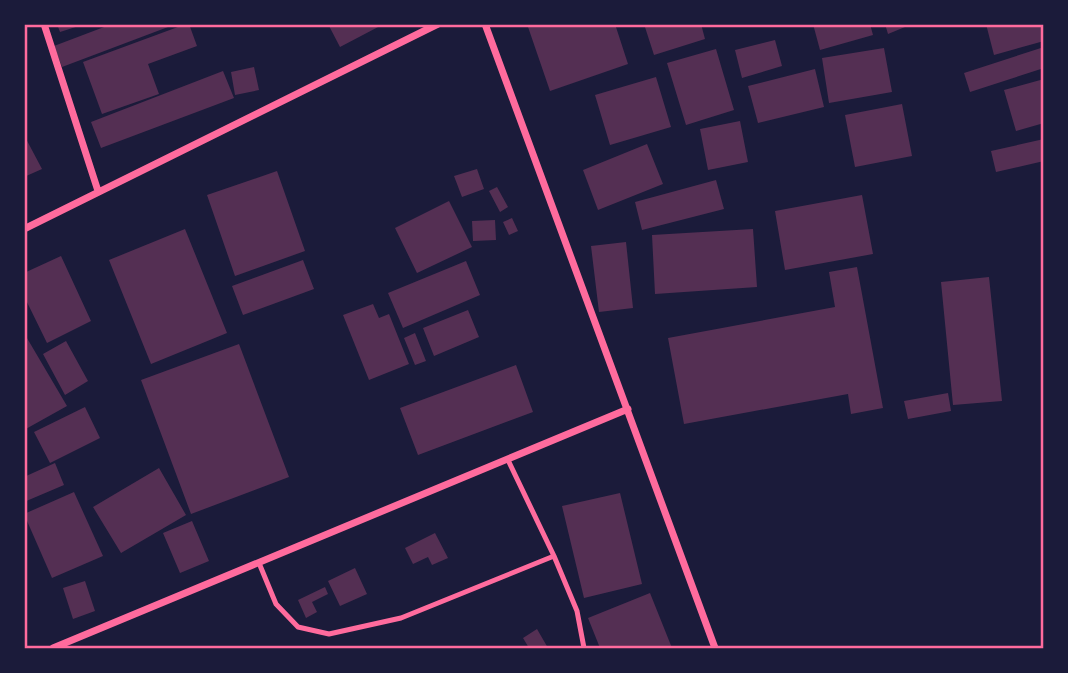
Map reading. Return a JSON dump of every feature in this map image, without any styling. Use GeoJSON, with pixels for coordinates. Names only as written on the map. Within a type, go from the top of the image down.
{"type":"FeatureCollection","features":[{"type":"Feature","properties":{"kind":"street"},"geometry":{"type":"LineString","coordinates":[[44,24],[99,191]]}},
{"type":"Feature","properties":{"kind":"street"},"geometry":{"type":"LineString","coordinates":[[24,229],[438,24]]}},
{"type":"Feature","properties":{"kind":"street"},"geometry":{"type":"LineString","coordinates":[[485,24],[715,649]]}},
{"type":"Feature","properties":{"kind":"street"},"geometry":{"type":"LineString","coordinates":[[52,649],[628,409]]}},
{"type":"Feature","properties":{"kind":"lane"},"geometry":{"type":"LineString","coordinates":[[508,460],[577,611],[584,649]]}},
{"type":"Feature","properties":{"kind":"lane"},"geometry":{"type":"LineString","coordinates":[[259,563],[276,604],[298,627],[329,634],[401,618],[554,556]]}},
{"type":"Feature","properties":{"kind":"building"},"geometry":{"type":"Polygon","coordinates":[[[57,24],[82,24],[82,25],[60,32],[57,24]]]}},
{"type":"Feature","properties":{"kind":"building"},"geometry":{"type":"Polygon","coordinates":[[[112,24],[176,24],[62,67],[54,46],[112,24]]]}},
{"type":"Feature","properties":{"kind":"building"},"geometry":{"type":"Polygon","coordinates":[[[189,24],[197,46],[148,64],[159,94],[102,114],[83,62],[189,24]]]}},
{"type":"Feature","properties":{"kind":"building"},"geometry":{"type":"Polygon","coordinates":[[[328,24],[379,24],[380,26],[340,47],[328,24]]]}},
{"type":"Feature","properties":{"kind":"building"},"geometry":{"type":"Polygon","coordinates":[[[527,24],[615,24],[628,64],[550,91],[527,24]]]}},
{"type":"Feature","properties":{"kind":"building"},"geometry":{"type":"Polygon","coordinates":[[[644,24],[701,24],[705,39],[654,55],[644,24]]]}},
{"type":"Feature","properties":{"kind":"building"},"geometry":{"type":"Polygon","coordinates":[[[813,24],[870,24],[873,35],[820,50],[813,24]]]}},
{"type":"Feature","properties":{"kind":"building"},"geometry":{"type":"Polygon","coordinates":[[[885,24],[904,24],[905,27],[888,34],[885,24]]]}},
{"type":"Feature","properties":{"kind":"building"},"geometry":{"type":"Polygon","coordinates":[[[986,24],[1041,24],[1044,41],[994,55],[986,24]]]}},
{"type":"Feature","properties":{"kind":"building"},"geometry":{"type":"Polygon","coordinates":[[[775,40],[782,66],[742,78],[735,50],[775,40]]]}},
{"type":"Feature","properties":{"kind":"building"},"geometry":{"type":"Polygon","coordinates":[[[1044,47],[1044,68],[970,92],[964,73],[1044,47]]]}},
{"type":"Feature","properties":{"kind":"building"},"geometry":{"type":"Polygon","coordinates":[[[884,48],[892,92],[829,103],[822,58],[884,48]]]}},
{"type":"Feature","properties":{"kind":"building"},"geometry":{"type":"Polygon","coordinates":[[[716,49],[734,110],[686,125],[667,63],[716,49]]]}},
{"type":"Feature","properties":{"kind":"building"},"geometry":{"type":"Polygon","coordinates":[[[254,67],[259,90],[235,95],[231,72],[254,67]]]}},
{"type":"Feature","properties":{"kind":"building"},"geometry":{"type":"Polygon","coordinates":[[[815,69],[824,107],[758,123],[748,86],[815,69]]]}},
{"type":"Feature","properties":{"kind":"building"},"geometry":{"type":"Polygon","coordinates":[[[223,71],[234,98],[101,148],[91,122],[223,71]]]}},
{"type":"Feature","properties":{"kind":"building"},"geometry":{"type":"Polygon","coordinates":[[[656,77],[671,127],[610,145],[595,95],[656,77]]]}},
{"type":"Feature","properties":{"kind":"building"},"geometry":{"type":"Polygon","coordinates":[[[1044,79],[1044,123],[1016,131],[1004,90],[1044,79]]]}},
{"type":"Feature","properties":{"kind":"building"},"geometry":{"type":"Polygon","coordinates":[[[902,104],[912,156],[855,167],[845,115],[902,104]]]}},
{"type":"Feature","properties":{"kind":"building"},"geometry":{"type":"Polygon","coordinates":[[[740,121],[748,162],[708,170],[700,129],[740,121]]]}},
{"type":"Feature","properties":{"kind":"building"},"geometry":{"type":"Polygon","coordinates":[[[24,135],[42,169],[24,177],[24,135]]]}},
{"type":"Feature","properties":{"kind":"building"},"geometry":{"type":"Polygon","coordinates":[[[1044,139],[1044,161],[996,172],[991,151],[1044,139]]]}},
{"type":"Feature","properties":{"kind":"building"},"geometry":{"type":"Polygon","coordinates":[[[647,144],[663,184],[598,210],[583,170],[647,144]]]}},
{"type":"Feature","properties":{"kind":"building"},"geometry":{"type":"Polygon","coordinates":[[[477,169],[484,189],[462,197],[454,176],[477,169]]]}},
{"type":"Feature","properties":{"kind":"building"},"geometry":{"type":"Polygon","coordinates":[[[277,171],[305,251],[235,276],[207,195],[277,171]]]}},
{"type":"Feature","properties":{"kind":"building"},"geometry":{"type":"Polygon","coordinates":[[[716,180],[724,209],[642,230],[635,202],[716,180]]]}},
{"type":"Feature","properties":{"kind":"building"},"geometry":{"type":"Polygon","coordinates":[[[497,187],[508,207],[500,212],[489,191],[497,187]]]}},
{"type":"Feature","properties":{"kind":"building"},"geometry":{"type":"Polygon","coordinates":[[[862,195],[873,254],[785,270],[775,211],[862,195]]]}},
{"type":"Feature","properties":{"kind":"building"},"geometry":{"type":"Polygon","coordinates":[[[449,201],[472,247],[417,273],[395,228],[449,201]]]}},
{"type":"Feature","properties":{"kind":"building"},"geometry":{"type":"Polygon","coordinates":[[[512,218],[518,231],[509,235],[503,222],[512,218]]]}},
{"type":"Feature","properties":{"kind":"building"},"geometry":{"type":"Polygon","coordinates":[[[495,220],[496,240],[473,241],[472,221],[495,220]]]}},
{"type":"Feature","properties":{"kind":"building"},"geometry":{"type":"Polygon","coordinates":[[[185,229],[227,333],[151,364],[109,260],[185,229]]]}},
{"type":"Feature","properties":{"kind":"building"},"geometry":{"type":"Polygon","coordinates":[[[753,229],[757,287],[655,294],[652,235],[753,229]]]}},
{"type":"Feature","properties":{"kind":"building"},"geometry":{"type":"Polygon","coordinates":[[[626,242],[633,308],[599,312],[591,246],[626,242]]]}},
{"type":"Feature","properties":{"kind":"building"},"geometry":{"type":"Polygon","coordinates":[[[61,256],[91,321],[47,343],[24,296],[24,273],[61,256]]]}},
{"type":"Feature","properties":{"kind":"building"},"geometry":{"type":"Polygon","coordinates":[[[303,260],[314,289],[243,315],[232,286],[303,260]]]}},
{"type":"Feature","properties":{"kind":"building"},"geometry":{"type":"Polygon","coordinates":[[[466,261],[480,295],[403,328],[388,293],[466,261]]]}},
{"type":"Feature","properties":{"kind":"building"},"geometry":{"type":"Polygon","coordinates":[[[857,267],[883,408],[851,414],[848,394],[684,424],[668,338],[835,307],[829,272],[857,267]]]}},
{"type":"Feature","properties":{"kind":"building"},"geometry":{"type":"Polygon","coordinates":[[[989,277],[1002,401],[953,405],[941,282],[989,277]]]}},
{"type":"Feature","properties":{"kind":"building"},"geometry":{"type":"Polygon","coordinates":[[[373,304],[379,318],[389,314],[409,364],[369,380],[343,315],[373,304]]]}},
{"type":"Feature","properties":{"kind":"building"},"geometry":{"type":"Polygon","coordinates":[[[468,310],[479,337],[434,356],[423,328],[468,310]]]}},
{"type":"Feature","properties":{"kind":"building"},"geometry":{"type":"Polygon","coordinates":[[[24,333],[67,406],[24,430],[24,333]]]}},
{"type":"Feature","properties":{"kind":"building"},"geometry":{"type":"Polygon","coordinates":[[[415,333],[426,361],[415,365],[404,338],[415,333]]]}},
{"type":"Feature","properties":{"kind":"building"},"geometry":{"type":"Polygon","coordinates":[[[66,341],[88,381],[65,395],[43,354],[66,341]]]}},
{"type":"Feature","properties":{"kind":"building"},"geometry":{"type":"Polygon","coordinates":[[[239,344],[289,477],[191,514],[141,380],[239,344]]]}},
{"type":"Feature","properties":{"kind":"building"},"geometry":{"type":"Polygon","coordinates":[[[516,365],[533,412],[418,455],[400,408],[516,365]]]}},
{"type":"Feature","properties":{"kind":"building"},"geometry":{"type":"Polygon","coordinates":[[[948,393],[951,411],[908,419],[904,401],[948,393]]]}},
{"type":"Feature","properties":{"kind":"building"},"geometry":{"type":"Polygon","coordinates":[[[85,407],[100,438],[50,463],[34,432],[85,407]]]}},
{"type":"Feature","properties":{"kind":"building"},"geometry":{"type":"Polygon","coordinates":[[[55,463],[64,485],[24,502],[24,477],[55,463]]]}},
{"type":"Feature","properties":{"kind":"building"},"geometry":{"type":"Polygon","coordinates":[[[159,468],[186,515],[121,553],[93,507],[159,468]]]}},
{"type":"Feature","properties":{"kind":"building"},"geometry":{"type":"Polygon","coordinates":[[[74,492],[103,556],[52,578],[24,514],[74,492]]]}},
{"type":"Feature","properties":{"kind":"building"},"geometry":{"type":"Polygon","coordinates":[[[620,493],[642,584],[584,598],[562,506],[620,493]]]}},
{"type":"Feature","properties":{"kind":"building"},"geometry":{"type":"Polygon","coordinates":[[[192,521],[209,561],[180,573],[163,533],[192,521]]]}},
{"type":"Feature","properties":{"kind":"building"},"geometry":{"type":"Polygon","coordinates":[[[435,533],[448,558],[432,565],[428,557],[413,564],[405,548],[435,533]]]}},
{"type":"Feature","properties":{"kind":"building"},"geometry":{"type":"Polygon","coordinates":[[[355,568],[367,594],[340,606],[328,581],[355,568]]]}},
{"type":"Feature","properties":{"kind":"building"},"geometry":{"type":"Polygon","coordinates":[[[85,581],[95,611],[73,619],[63,588],[85,581]]]}},
{"type":"Feature","properties":{"kind":"building"},"geometry":{"type":"Polygon","coordinates":[[[325,587],[328,594],[312,602],[317,612],[306,618],[298,600],[325,587]]]}},
{"type":"Feature","properties":{"kind":"building"},"geometry":{"type":"Polygon","coordinates":[[[650,593],[672,648],[600,648],[588,618],[650,593]]]}},
{"type":"Feature","properties":{"kind":"building"},"geometry":{"type":"Polygon","coordinates":[[[537,629],[548,648],[529,648],[523,638],[537,629]]]}}]}
